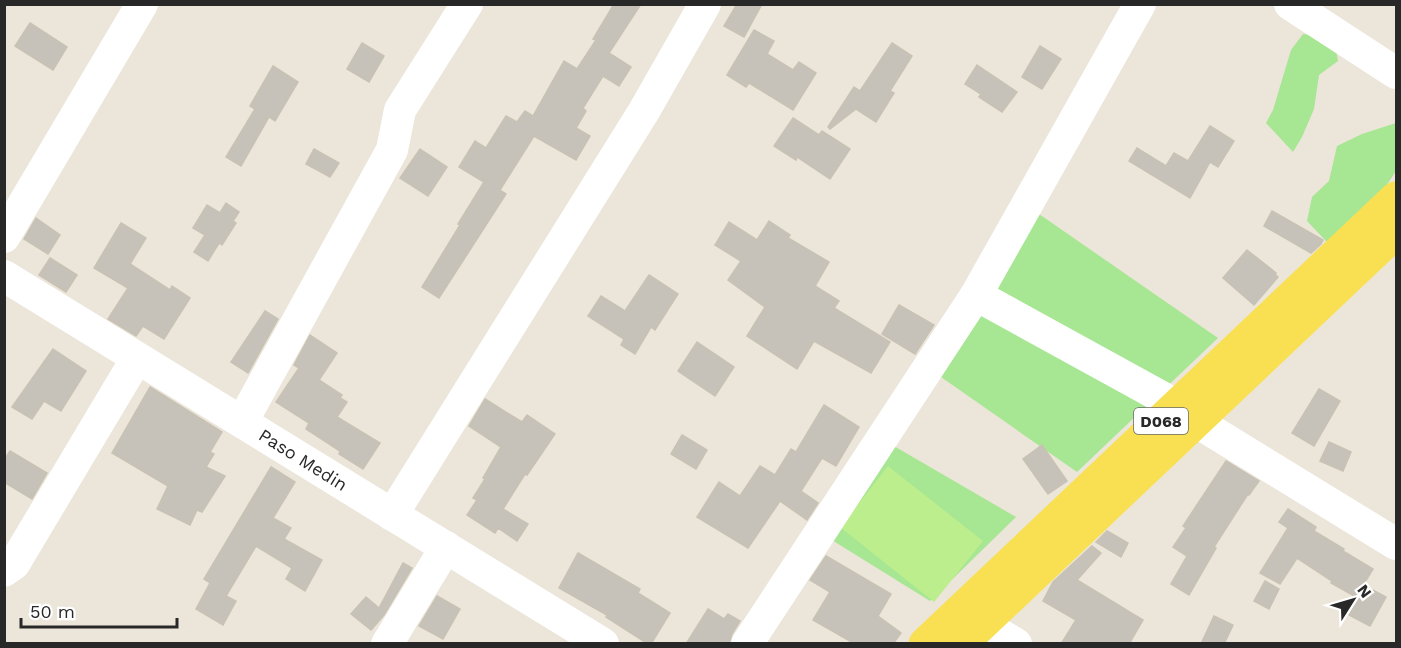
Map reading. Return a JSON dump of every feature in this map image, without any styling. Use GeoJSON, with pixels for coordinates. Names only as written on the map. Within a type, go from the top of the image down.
{"type":"FeatureCollection","features":[{"type":"Feature","properties":{"kind":"main road","name":"D068"},"geometry":{"type":"LineString","coordinates":[[925,644],[968,626],[1187,414],[1396,198]]}},
{"type":"Feature","properties":{"kind":"main road","name":"D068"},"geometry":{"type":"LineString","coordinates":[[1187,414],[1396,232]]}},
{"type":"Feature","properties":{"kind":"street"},"geometry":{"type":"LineString","coordinates":[[4,237],[142,4]]}},
{"type":"Feature","properties":{"kind":"street"},"geometry":{"type":"LineString","coordinates":[[242,422],[392,150],[400,110],[467,4]]}},
{"type":"Feature","properties":{"kind":"street"},"geometry":{"type":"LineString","coordinates":[[392,515],[644,111],[705,4]]}},
{"type":"Feature","properties":{"kind":"street"},"geometry":{"type":"LineString","coordinates":[[747,644],[976,295],[1140,4]]}},
{"type":"Feature","properties":{"kind":"street"},"geometry":{"type":"LineString","coordinates":[[1290,4],[1396,73]]}},
{"type":"Feature","properties":{"kind":"street","name":"Paso Medin"},"geometry":{"type":"LineString","coordinates":[[4,276],[603,644]]}},
{"type":"Feature","properties":{"kind":"street"},"geometry":{"type":"LineString","coordinates":[[976,295],[1187,414],[1396,544]]}},
{"type":"Feature","properties":{"kind":"street"},"geometry":{"type":"LineString","coordinates":[[4,571],[14,564],[137,358]]}},
{"type":"Feature","properties":{"kind":"street"},"geometry":{"type":"LineString","coordinates":[[387,644],[446,547]]}},
{"type":"Feature","properties":{"kind":"street"},"geometry":{"type":"LineString","coordinates":[[968,626],[1016,644]]}},
{"type":"Feature","properties":{"kind":"green space"},"geometry":{"type":"Polygon","coordinates":[[[1303,34],[1334,38],[1338,61],[1319,75],[1314,109],[1293,152],[1266,123],[1273,110],[1291,50],[1303,34]]]}},
{"type":"Feature","properties":{"kind":"green space"},"geometry":{"type":"Polygon","coordinates":[[[1396,123],[1396,171],[1386,186],[1327,242],[1307,221],[1312,197],[1329,181],[1337,146],[1362,134],[1396,123]]]}},
{"type":"Feature","properties":{"kind":"green space"},"geometry":{"type":"Polygon","coordinates":[[[1039,214],[1218,338],[1077,472],[941,377],[1039,214]]]}},
{"type":"Feature","properties":{"kind":"green space"},"geometry":{"type":"Polygon","coordinates":[[[887,442],[1016,517],[930,601],[827,537],[887,442]]]}},
{"type":"Feature","properties":{"kind":"green space"},"geometry":{"type":"Polygon","coordinates":[[[888,466],[983,541],[934,602],[840,527],[888,466]]]}},
{"type":"Feature","properties":{"kind":"building"},"geometry":{"type":"Polygon","coordinates":[[[614,4],[641,4],[609,53],[631,67],[619,86],[603,76],[583,108],[586,111],[576,128],[590,136],[576,160],[534,136],[500,190],[506,194],[439,298],[422,287],[484,182],[459,167],[475,141],[486,148],[506,116],[517,122],[525,111],[533,116],[564,61],[577,69],[596,40],[593,39],[614,4]]]}},
{"type":"Feature","properties":{"kind":"building"},"geometry":{"type":"Polygon","coordinates":[[[737,4],[762,4],[744,37],[724,26],[737,4]]]}},
{"type":"Feature","properties":{"kind":"building"},"geometry":{"type":"Polygon","coordinates":[[[30,23],[67,47],[53,70],[15,46],[30,23]]]}},
{"type":"Feature","properties":{"kind":"building"},"geometry":{"type":"Polygon","coordinates":[[[754,30],[774,41],[767,54],[793,70],[799,62],[816,73],[793,110],[749,83],[746,87],[727,75],[754,30]]]}},
{"type":"Feature","properties":{"kind":"building"},"geometry":{"type":"Polygon","coordinates":[[[362,43],[384,56],[369,82],[347,69],[362,43]]]}},
{"type":"Feature","properties":{"kind":"building"},"geometry":{"type":"Polygon","coordinates":[[[892,43],[912,56],[890,91],[894,93],[876,122],[856,109],[830,129],[828,127],[854,87],[860,91],[892,43]]]}},
{"type":"Feature","properties":{"kind":"building"},"geometry":{"type":"Polygon","coordinates":[[[1040,46],[1061,59],[1042,89],[1022,77],[1040,46]]]}},
{"type":"Feature","properties":{"kind":"building"},"geometry":{"type":"Polygon","coordinates":[[[977,65],[1017,92],[1002,112],[979,97],[981,94],[965,84],[977,65]]]}},
{"type":"Feature","properties":{"kind":"building"},"geometry":{"type":"Polygon","coordinates":[[[273,66],[298,82],[275,121],[269,117],[241,166],[226,157],[255,109],[250,106],[273,66]]]}},
{"type":"Feature","properties":{"kind":"building"},"geometry":{"type":"Polygon","coordinates":[[[793,118],[819,135],[822,131],[850,149],[830,179],[797,157],[796,160],[774,146],[793,118]]]}},
{"type":"Feature","properties":{"kind":"building"},"geometry":{"type":"Polygon","coordinates":[[[1210,126],[1234,141],[1218,167],[1210,162],[1190,198],[1129,161],[1137,148],[1166,166],[1174,153],[1188,161],[1210,126]]]}},
{"type":"Feature","properties":{"kind":"building"},"geometry":{"type":"Polygon","coordinates":[[[314,149],[339,163],[330,177],[306,164],[314,149]]]}},
{"type":"Feature","properties":{"kind":"building"},"geometry":{"type":"Polygon","coordinates":[[[420,149],[447,167],[428,196],[400,178],[420,149]]]}},
{"type":"Feature","properties":{"kind":"building"},"geometry":{"type":"Polygon","coordinates":[[[226,203],[239,212],[233,221],[236,223],[222,245],[219,243],[208,261],[194,252],[205,235],[193,228],[207,205],[220,213],[226,203]]]}},
{"type":"Feature","properties":{"kind":"building"},"geometry":{"type":"Polygon","coordinates":[[[1272,211],[1323,240],[1321,244],[1311,253],[1264,226],[1272,211]]]}},
{"type":"Feature","properties":{"kind":"building"},"geometry":{"type":"Polygon","coordinates":[[[36,218],[60,235],[48,254],[24,239],[36,218]]]}},
{"type":"Feature","properties":{"kind":"building"},"geometry":{"type":"Polygon","coordinates":[[[769,221],[790,235],[788,238],[829,262],[815,286],[839,301],[834,308],[890,342],[871,373],[814,341],[797,369],[747,336],[765,307],[728,280],[741,261],[715,245],[729,222],[757,240],[769,221]]]}},
{"type":"Feature","properties":{"kind":"building"},"geometry":{"type":"Polygon","coordinates":[[[121,223],[146,238],[130,264],[170,290],[172,286],[190,298],[164,339],[143,326],[136,336],[108,319],[128,288],[94,268],[121,223]]]}},
{"type":"Feature","properties":{"kind":"building"},"geometry":{"type":"Polygon","coordinates":[[[1247,250],[1278,277],[1254,305],[1223,278],[1247,250]]]}},
{"type":"Feature","properties":{"kind":"building"},"geometry":{"type":"Polygon","coordinates":[[[50,258],[77,275],[66,292],[39,275],[50,258]]]}},
{"type":"Feature","properties":{"kind":"building"},"geometry":{"type":"Polygon","coordinates":[[[649,275],[678,294],[655,330],[651,327],[635,354],[621,345],[624,339],[588,316],[601,296],[625,311],[649,275]]]}},
{"type":"Feature","properties":{"kind":"building"},"geometry":{"type":"Polygon","coordinates":[[[899,305],[934,325],[915,354],[882,334],[899,305]]]}},
{"type":"Feature","properties":{"kind":"building"},"geometry":{"type":"Polygon","coordinates":[[[265,311],[278,319],[248,373],[231,362],[265,311]]]}},
{"type":"Feature","properties":{"kind":"building"},"geometry":{"type":"Polygon","coordinates":[[[310,335],[337,353],[319,380],[342,395],[340,398],[347,402],[337,417],[380,443],[363,469],[306,429],[309,423],[276,402],[299,368],[294,365],[310,335]]]}},
{"type":"Feature","properties":{"kind":"building"},"geometry":{"type":"Polygon","coordinates":[[[697,342],[734,367],[715,396],[678,371],[697,342]]]}},
{"type":"Feature","properties":{"kind":"building"},"geometry":{"type":"Polygon","coordinates":[[[53,349],[86,371],[61,411],[44,401],[32,419],[12,407],[53,349]]]}},
{"type":"Feature","properties":{"kind":"building"},"geometry":{"type":"Polygon","coordinates":[[[150,387],[222,432],[210,452],[214,454],[206,467],[225,476],[202,512],[197,510],[190,525],[157,509],[168,486],[112,453],[150,387]]]}},
{"type":"Feature","properties":{"kind":"building"},"geometry":{"type":"Polygon","coordinates":[[[1319,389],[1340,401],[1314,446],[1292,433],[1319,389]]]}},
{"type":"Feature","properties":{"kind":"building"},"geometry":{"type":"Polygon","coordinates":[[[485,399],[522,422],[527,415],[555,434],[527,475],[525,474],[503,509],[528,524],[517,541],[498,528],[495,533],[467,515],[477,500],[473,498],[485,479],[483,478],[501,447],[469,426],[485,399]]]}},
{"type":"Feature","properties":{"kind":"building"},"geometry":{"type":"Polygon","coordinates":[[[824,405],[859,427],[836,466],[822,458],[801,491],[818,503],[807,520],[780,501],[748,548],[697,517],[719,482],[740,496],[760,466],[775,475],[791,449],[796,452],[824,405]]]}},
{"type":"Feature","properties":{"kind":"building"},"geometry":{"type":"Polygon","coordinates":[[[682,435],[707,450],[696,469],[671,454],[682,435]]]}},
{"type":"Feature","properties":{"kind":"building"},"geometry":{"type":"Polygon","coordinates":[[[1329,442],[1351,452],[1343,471],[1320,461],[1329,442]]]}},
{"type":"Feature","properties":{"kind":"building"},"geometry":{"type":"Polygon","coordinates":[[[1042,445],[1067,481],[1048,494],[1023,459],[1042,445]]]}},
{"type":"Feature","properties":{"kind":"building"},"geometry":{"type":"Polygon","coordinates":[[[10,451],[47,473],[32,499],[4,482],[4,460],[10,451]]]}},
{"type":"Feature","properties":{"kind":"building"},"geometry":{"type":"Polygon","coordinates":[[[1226,461],[1259,481],[1214,547],[1216,548],[1189,595],[1171,584],[1187,556],[1173,547],[1186,528],[1183,526],[1226,461]]]}},
{"type":"Feature","properties":{"kind":"building"},"geometry":{"type":"Polygon","coordinates":[[[271,467],[295,482],[273,518],[291,528],[284,539],[322,560],[305,591],[286,579],[292,568],[256,546],[226,596],[236,601],[223,625],[196,609],[210,583],[204,579],[271,467]]]}},
{"type":"Feature","properties":{"kind":"building"},"geometry":{"type":"Polygon","coordinates":[[[1288,509],[1316,527],[1314,531],[1373,569],[1356,597],[1331,583],[1332,581],[1297,558],[1280,584],[1260,573],[1288,528],[1279,522],[1288,509]]]}},
{"type":"Feature","properties":{"kind":"building"},"geometry":{"type":"Polygon","coordinates":[[[1107,531],[1128,543],[1121,557],[1096,542],[1107,531]]]}},
{"type":"Feature","properties":{"kind":"building"},"geometry":{"type":"Polygon","coordinates":[[[1092,546],[1101,553],[1077,580],[1143,620],[1129,644],[1061,644],[1076,620],[1043,601],[1053,582],[1092,546]]]}},
{"type":"Feature","properties":{"kind":"building"},"geometry":{"type":"Polygon","coordinates":[[[578,553],[640,589],[638,593],[670,613],[651,644],[606,617],[607,615],[559,588],[578,553]]]}},
{"type":"Feature","properties":{"kind":"building"},"geometry":{"type":"Polygon","coordinates":[[[826,556],[891,594],[878,616],[901,633],[893,644],[855,644],[813,620],[830,592],[810,580],[826,556]]]}},
{"type":"Feature","properties":{"kind":"building"},"geometry":{"type":"Polygon","coordinates":[[[403,563],[412,568],[384,615],[371,630],[351,614],[366,597],[379,608],[403,563]]]}},
{"type":"Feature","properties":{"kind":"building"},"geometry":{"type":"Polygon","coordinates":[[[1265,581],[1279,589],[1269,609],[1254,601],[1265,581]]]}},
{"type":"Feature","properties":{"kind":"building"},"geometry":{"type":"Polygon","coordinates":[[[1365,586],[1386,597],[1370,626],[1349,615],[1365,586]]]}},
{"type":"Feature","properties":{"kind":"building"},"geometry":{"type":"Polygon","coordinates":[[[437,596],[460,609],[443,639],[419,626],[437,596]]]}},
{"type":"Feature","properties":{"kind":"building"},"geometry":{"type":"Polygon","coordinates":[[[708,609],[724,619],[728,614],[740,621],[729,644],[686,644],[708,609]]]}},
{"type":"Feature","properties":{"kind":"building"},"geometry":{"type":"Polygon","coordinates":[[[1214,616],[1233,625],[1224,644],[1201,644],[1214,616]]]}}]}
